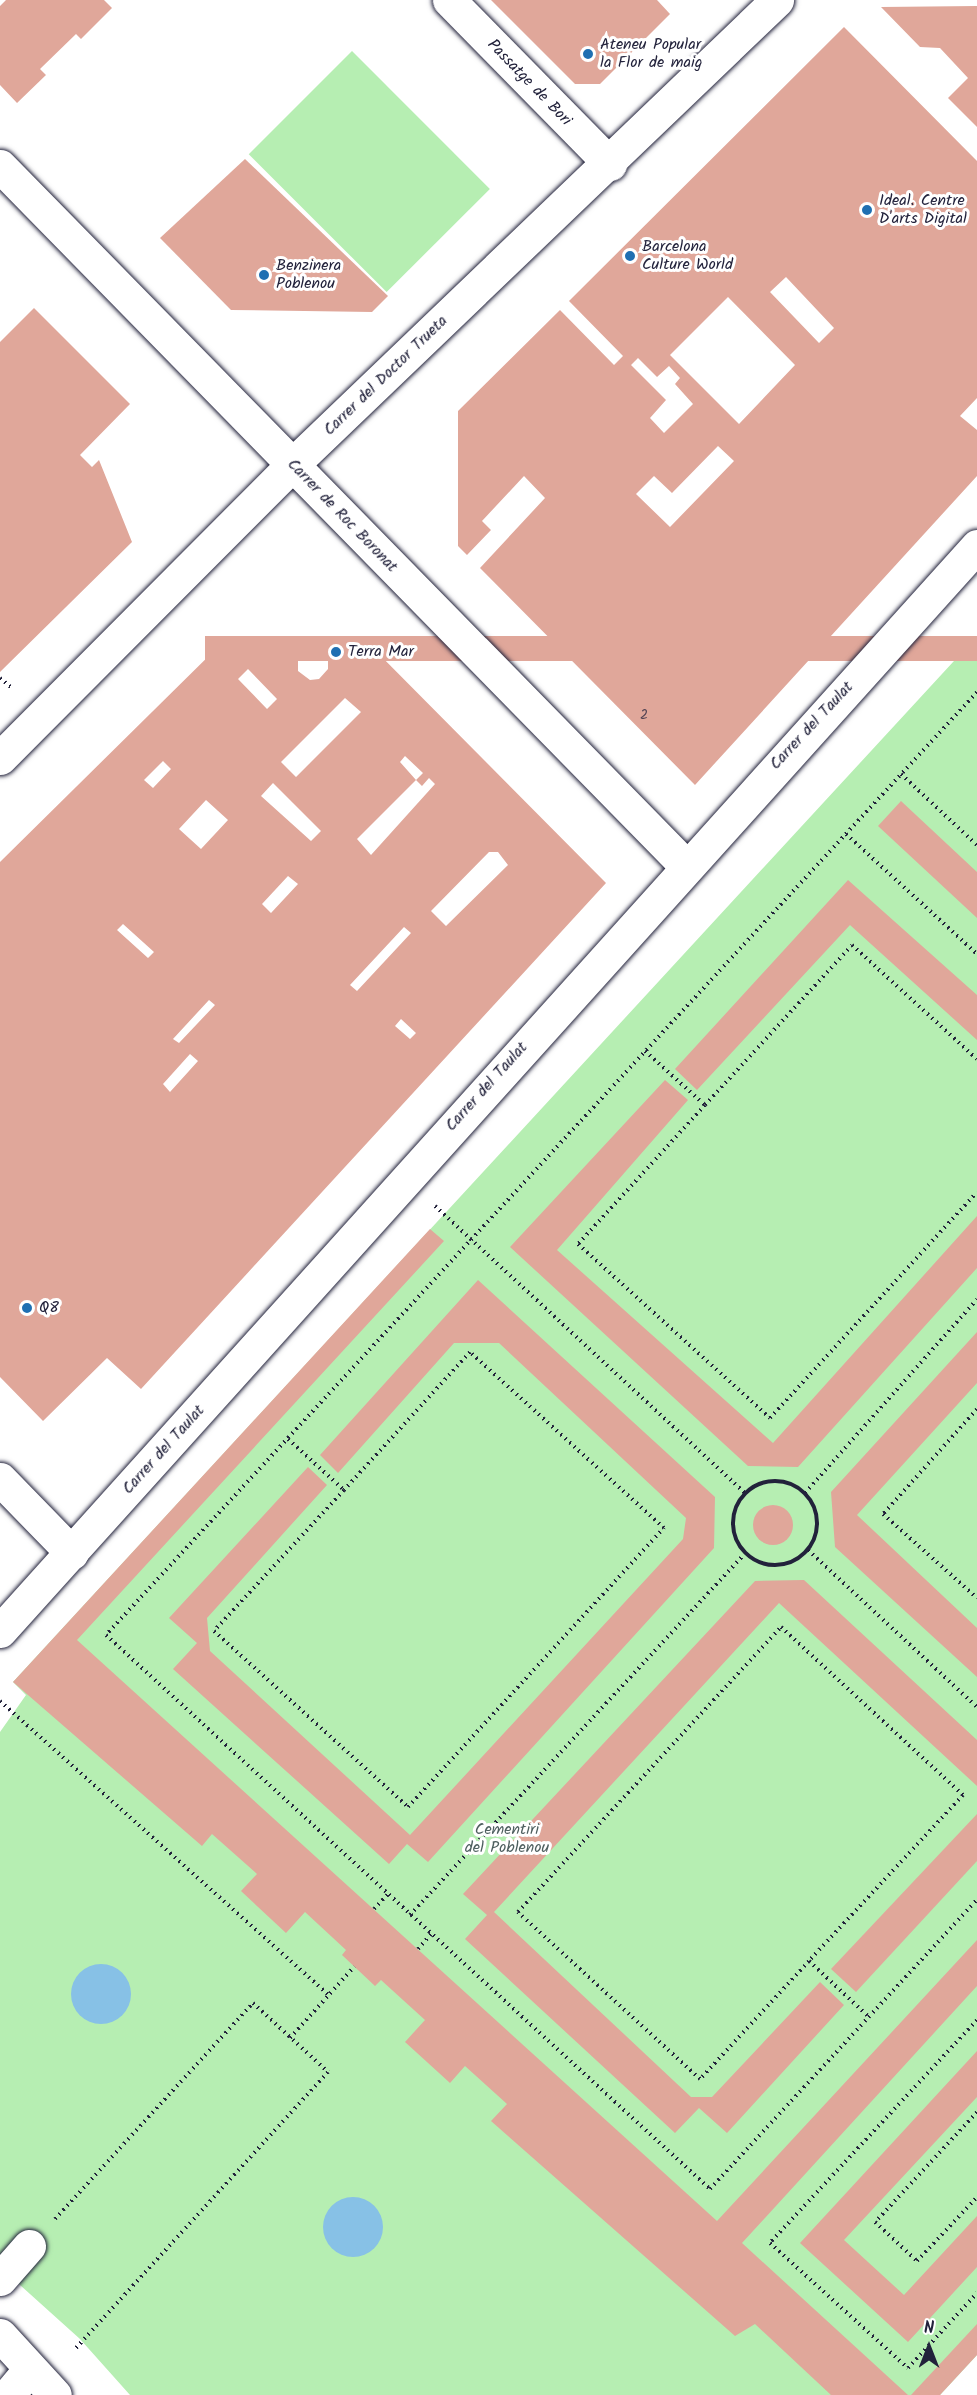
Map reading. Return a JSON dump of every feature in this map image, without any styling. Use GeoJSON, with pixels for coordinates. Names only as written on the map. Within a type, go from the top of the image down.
{"type":"FeatureCollection","features":[{"type":"Feature","properties":{"kind":"street","name":"Passatge de Bori"},"geometry":{"type":"LineString","coordinates":[[449,0],[610,164]]}},
{"type":"Feature","properties":{"kind":"street","name":"Carrer del Doctor Trueta"},"geometry":{"type":"LineString","coordinates":[[0,758],[292,465],[610,164],[777,0]]}},
{"type":"Feature","properties":{"kind":"street","name":"Carrer de Roc Boronat"},"geometry":{"type":"LineString","coordinates":[[3,174],[685,865]]}},
{"type":"Feature","properties":{"kind":"street","name":"Carrer del Taulat"},"geometry":{"type":"LineString","coordinates":[[0,1631],[685,865],[977,546]]}},
{"type":"Feature","properties":{"kind":"street"},"geometry":{"type":"LineString","coordinates":[[0,1479],[72,1553]]}},
{"type":"Feature","properties":{"kind":"street"},"geometry":{"type":"LineString","coordinates":[[0,2279],[29,2246]]}},
{"type":"Feature","properties":{"kind":"street"},"geometry":{"type":"LineString","coordinates":[[0,2335],[29,2370],[55,2395]]}},
{"type":"Feature","properties":{"kind":"street"},"geometry":{"type":"LineString","coordinates":[[8,2395],[29,2370]]}},
{"type":"Feature","properties":{"kind":"path"},"geometry":{"type":"LineString","coordinates":[[0,678],[16,693]]}},
{"type":"Feature","properties":{"kind":"path"},"geometry":{"type":"LineString","coordinates":[[977,692],[106,1635],[710,2189],[977,1900]]}},
{"type":"Feature","properties":{"kind":"path"},"geometry":{"type":"LineString","coordinates":[[902,774],[977,845]]}},
{"type":"Feature","properties":{"kind":"path"},"geometry":{"type":"LineString","coordinates":[[846,834],[977,954]]}},
{"type":"Feature","properties":{"kind":"path"},"geometry":{"type":"LineString","coordinates":[[977,1059],[852,945],[578,1244],[770,1418],[977,1192]]}},
{"type":"Feature","properties":{"kind":"path"},"geometry":{"type":"LineString","coordinates":[[645,1051],[705,1106]]}},
{"type":"Feature","properties":{"kind":"path"},"geometry":{"type":"LineString","coordinates":[[434,1204],[470,1240],[745,1493]]}},
{"type":"Feature","properties":{"kind":"path"},"geometry":{"type":"LineString","coordinates":[[805,1493],[977,1299]]}},
{"type":"Feature","properties":{"kind":"path"},"geometry":{"type":"LineString","coordinates":[[470,1352],[664,1528],[408,1807],[214,1631],[344,1490],[470,1352]]}},
{"type":"Feature","properties":{"kind":"path"},"geometry":{"type":"LineString","coordinates":[[977,1409],[883,1514],[977,1598]]}},
{"type":"Feature","properties":{"kind":"path"},"geometry":{"type":"LineString","coordinates":[[288,1439],[344,1490]]}},
{"type":"Feature","properties":{"kind":"path"},"geometry":{"type":"LineString","coordinates":[[776,1481],[805,1493],[818,1521],[808,1550],[777,1565],[746,1553],[733,1528],[735,1509],[745,1493],[776,1481]]}},
{"type":"Feature","properties":{"kind":"path"},"geometry":{"type":"LineString","coordinates":[[808,1550],[977,1707]]}},
{"type":"Feature","properties":{"kind":"path"},"geometry":{"type":"LineString","coordinates":[[410,1915],[746,1553]]}},
{"type":"Feature","properties":{"kind":"path"},"geometry":{"type":"LineString","coordinates":[[781,1627],[963,1795],[809,1961],[700,2079],[518,1912],[781,1627]]}},
{"type":"Feature","properties":{"kind":"path"},"geometry":{"type":"LineString","coordinates":[[0,1701],[329,1995]]}},
{"type":"Feature","properties":{"kind":"path"},"geometry":{"type":"LineString","coordinates":[[374,1909],[388,1894]]}},
{"type":"Feature","properties":{"kind":"path"},"geometry":{"type":"LineString","coordinates":[[418,1949],[431,1934]]}},
{"type":"Feature","properties":{"kind":"path"},"geometry":{"type":"LineString","coordinates":[[809,1961],[869,2017]]}},
{"type":"Feature","properties":{"kind":"path"},"geometry":{"type":"LineString","coordinates":[[290,2038],[354,1967]]}},
{"type":"Feature","properties":{"kind":"path"},"geometry":{"type":"LineString","coordinates":[[29,2246],[253,2003],[328,2072],[75,2349]]}},
{"type":"Feature","properties":{"kind":"path"},"geometry":{"type":"LineString","coordinates":[[977,2020],[770,2243],[908,2368],[977,2293]]}},
{"type":"Feature","properties":{"kind":"path"},"geometry":{"type":"LineString","coordinates":[[977,2112],[875,2222],[917,2261],[977,2197]]}},
{"type":"Feature","properties":{"kind":"green space"},"geometry":{"type":"Polygon","coordinates":[[[352,51],[490,189],[387,292],[249,154],[352,51]]]}},
{"type":"Feature","properties":{"kind":"green space","name":"Cementiri del Poblenou"},"geometry":{"type":"Polygon","coordinates":[[[977,636],[977,2355],[940,2395],[130,2395],[80,2339],[0,2267],[0,1732],[26,1695],[13,1682],[977,636]]]}},
{"type":"Feature","properties":{"kind":"water"},"geometry":{"type":"Polygon","coordinates":[[[101,1964],[118,1969],[126,1977],[131,1994],[126,2011],[118,2019],[101,2024],[84,2019],[76,2011],[71,1994],[76,1977],[84,1969],[101,1964]]]}},
{"type":"Feature","properties":{"kind":"water"},"geometry":{"type":"Polygon","coordinates":[[[353,2197],[370,2202],[378,2210],[383,2227],[378,2244],[370,2252],[353,2257],[336,2252],[328,2244],[323,2227],[328,2210],[336,2202],[353,2197]]]}},
{"type":"Feature","properties":{"kind":"building"},"geometry":{"type":"Polygon","coordinates":[[[6,0],[104,0],[112,8],[81,39],[76,34],[40,69],[46,75],[17,103],[0,85],[0,6],[6,0]]]}},
{"type":"Feature","properties":{"kind":"building","name":"Ateneu Popular la Flor de maig"},"geometry":{"type":"Polygon","coordinates":[[[491,0],[657,0],[670,14],[600,84],[575,84],[491,0]]]}},
{"type":"Feature","properties":{"kind":"building"},"geometry":{"type":"Polygon","coordinates":[[[977,6],[977,127],[948,98],[968,78],[940,48],[920,47],[881,7],[977,6]]]}},
{"type":"Feature","properties":{"kind":"building"},"geometry":{"type":"Polygon","coordinates":[[[844,27],[977,161],[977,398],[960,416],[977,430],[977,476],[695,785],[480,568],[545,498],[524,476],[482,521],[491,530],[467,555],[458,546],[458,411],[560,310],[614,365],[623,356],[569,301],[844,27]],[[786,277],[770,292],[819,343],[834,328],[786,277]],[[728,297],[670,355],[739,424],[795,365],[728,297]],[[638,358],[631,365],[666,400],[650,418],[664,433],[693,404],[675,384],[680,378],[669,366],[657,377],[638,358]],[[718,446],[672,493],[654,476],[636,494],[670,527],[734,461],[718,446]]]}},
{"type":"Feature","properties":{"kind":"building"},"geometry":{"type":"Polygon","coordinates":[[[245,159],[388,296],[372,312],[231,310],[160,238],[245,159]]]}},
{"type":"Feature","properties":{"kind":"building"},"geometry":{"type":"Polygon","coordinates":[[[34,308],[130,404],[80,455],[92,467],[99,460],[132,542],[0,672],[0,342],[34,308]]]}},
{"type":"Feature","properties":{"kind":"building"},"geometry":{"type":"Polygon","coordinates":[[[205,636],[977,636],[977,661],[205,661],[205,636]]]}},
{"type":"Feature","properties":{"kind":"building"},"geometry":{"type":"Polygon","coordinates":[[[361,636],[606,883],[141,1389],[107,1358],[43,1421],[0,1377],[0,862],[228,637],[361,636]],[[328,659],[298,660],[298,671],[310,680],[319,679],[328,669],[328,659]],[[248,669],[238,679],[267,709],[277,699],[248,669]],[[345,698],[281,762],[296,777],[361,712],[345,698]],[[405,756],[400,762],[416,780],[423,773],[405,756]],[[163,761],[144,780],[153,788],[171,769],[163,761]],[[429,778],[422,786],[416,780],[357,839],[371,855],[435,784],[429,778]],[[273,783],[261,796],[311,841],[321,831],[273,783]],[[206,800],[179,829],[201,849],[228,820],[206,800]],[[489,852],[431,911],[446,926],[508,865],[498,852],[489,852]],[[288,876],[262,904],[271,913],[298,884],[288,876]],[[123,924],[117,930],[148,958],[154,952],[123,924]],[[404,927],[350,985],[357,991],[411,933],[404,927]],[[209,1000],[173,1039],[179,1043],[215,1005],[209,1000]],[[401,1019],[395,1026],[410,1039],[416,1033],[401,1019]],[[190,1054],[163,1084],[170,1092],[198,1061],[190,1054]]]}},
{"type":"Feature","properties":{"kind":"building"},"geometry":{"type":"Polygon","coordinates":[[[901,801],[977,872],[977,918],[878,826],[901,801]]]}},
{"type":"Feature","properties":{"kind":"building"},"geometry":{"type":"Polygon","coordinates":[[[848,880],[977,995],[977,1040],[850,925],[697,1090],[675,1069],[848,880]]]}},
{"type":"Feature","properties":{"kind":"building"},"geometry":{"type":"Polygon","coordinates":[[[665,1080],[688,1100],[557,1250],[773,1443],[977,1216],[977,1268],[798,1467],[748,1466],[510,1247],[665,1080]]]}},
{"type":"Feature","properties":{"kind":"building"},"geometry":{"type":"Polygon","coordinates":[[[430,1229],[444,1241],[77,1640],[717,2221],[977,1940],[977,1986],[742,2243],[908,2395],[831,2395],[755,2324],[735,2336],[491,2121],[507,2104],[465,2066],[450,2083],[405,2042],[425,2020],[381,1980],[375,1986],[342,1955],[346,1950],[305,1912],[286,1933],[241,1891],[257,1874],[212,1834],[202,1846],[13,1682],[430,1229]]]}},
{"type":"Feature","properties":{"kind":"building"},"geometry":{"type":"Polygon","coordinates":[[[478,1280],[715,1497],[714,1548],[428,1862],[407,1844],[389,1864],[173,1669],[197,1643],[169,1618],[308,1467],[327,1485],[207,1618],[210,1651],[410,1835],[683,1539],[686,1518],[499,1343],[454,1343],[338,1473],[320,1455],[478,1280]]]}},
{"type":"Feature","properties":{"kind":"building"},"geometry":{"type":"Polygon","coordinates":[[[977,1332],[977,1383],[857,1515],[977,1628],[977,1677],[835,1547],[831,1492],[977,1332]]]}},
{"type":"Feature","properties":{"kind":"building"},"geometry":{"type":"Polygon","coordinates":[[[773,1505],[787,1511],[793,1525],[787,1539],[773,1545],[759,1539],[753,1525],[759,1511],[773,1505]]]}},
{"type":"Feature","properties":{"kind":"building"},"geometry":{"type":"Polygon","coordinates":[[[804,1580],[977,1740],[977,1786],[779,1603],[494,1912],[691,2097],[712,2097],[820,1982],[844,2005],[727,2133],[699,2108],[675,2133],[465,1939],[487,1915],[463,1894],[755,1581],[804,1580]]]}},
{"type":"Feature","properties":{"kind":"building"},"geometry":{"type":"Polygon","coordinates":[[[977,1814],[977,1861],[856,1992],[831,1969],[977,1814]]]}},
{"type":"Feature","properties":{"kind":"building"},"geometry":{"type":"Polygon","coordinates":[[[977,2051],[977,2097],[844,2240],[904,2295],[977,2216],[977,2267],[908,2342],[800,2243],[977,2051]]]}},
{"type":"Feature","properties":{"kind":"building"},"geometry":{"type":"Polygon","coordinates":[[[977,2324],[977,2355],[940,2395],[911,2395],[977,2324]]]}},
{"type":"Feature","properties":{"kind":"place","name":"Ateneu Popular la Flor de maig"},"geometry":{"type":"Point","coordinates":[588,54]}},
{"type":"Feature","properties":{"kind":"place","name":"Ideal. Centre D'arts Digital"},"geometry":{"type":"Point","coordinates":[867,210]}},
{"type":"Feature","properties":{"kind":"place","name":"Barcelona Culture World"},"geometry":{"type":"Point","coordinates":[630,256]}},
{"type":"Feature","properties":{"kind":"place","name":"Benzinera Poblenou"},"geometry":{"type":"Point","coordinates":[264,275]}},
{"type":"Feature","properties":{"kind":"place","name":"Terra Mar"},"geometry":{"type":"Point","coordinates":[336,652]}},
{"type":"Feature","properties":{"kind":"place","name":"Q8"},"geometry":{"type":"Point","coordinates":[27,1308]}}]}
